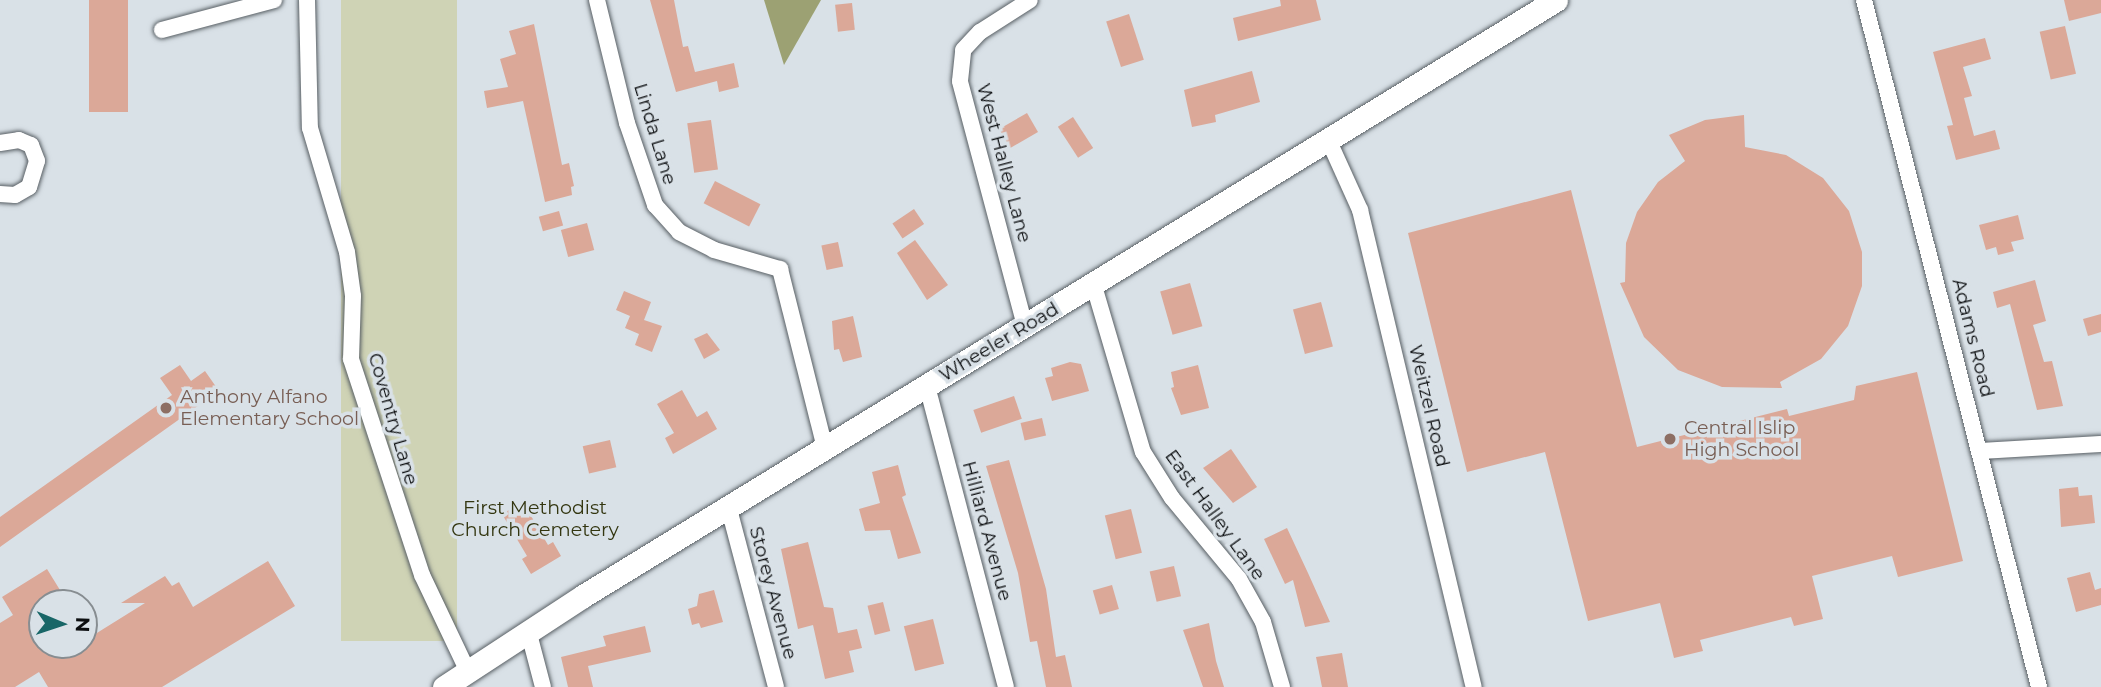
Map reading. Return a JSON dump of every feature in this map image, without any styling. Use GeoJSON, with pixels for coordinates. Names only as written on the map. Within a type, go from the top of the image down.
{"type":"FeatureCollection","features":[{"type":"Feature","properties":{"kind":"main road","name":"Wheeler Road"},"geometry":{"type":"LineString","coordinates":[[444,687],[528,630],[1094,286],[1556,0]]}},
{"type":"Feature","properties":{"kind":"street"},"geometry":{"type":"LineString","coordinates":[[162,30],[274,0]]}},
{"type":"Feature","properties":{"kind":"street","name":"Coventry Lane"},"geometry":{"type":"LineString","coordinates":[[307,0],[310,128],[347,252],[353,296],[351,359],[422,575],[468,672]]}},
{"type":"Feature","properties":{"kind":"street","name":"Linda Lane"},"geometry":{"type":"LineString","coordinates":[[597,0],[627,123],[654,205],[679,232],[714,250],[780,270],[825,448]]}},
{"type":"Feature","properties":{"kind":"street","name":"West Halley Lane"},"geometry":{"type":"LineString","coordinates":[[1025,326],[960,80],[963,50],[980,32],[1030,0]]}},
{"type":"Feature","properties":{"kind":"street","name":"Adams Road"},"geometry":{"type":"LineString","coordinates":[[1864,0],[2039,687]]}},
{"type":"Feature","properties":{"kind":"street","name":"Weitzel Road"},"geometry":{"type":"LineString","coordinates":[[1328,139],[1360,210],[1474,687]]}},
{"type":"Feature","properties":{"kind":"street"},"geometry":{"type":"LineString","coordinates":[[0,143],[19,140],[31,145],[37,161],[29,187],[15,195],[0,194]]}},
{"type":"Feature","properties":{"kind":"street","name":"East Halley Lane"},"geometry":{"type":"LineString","coordinates":[[1094,286],[1143,452],[1172,498],[1239,579],[1263,622],[1282,687]]}},
{"type":"Feature","properties":{"kind":"street","name":"Hilliard Avenue"},"geometry":{"type":"LineString","coordinates":[[927,386],[1006,687]]}},
{"type":"Feature","properties":{"kind":"street"},"geometry":{"type":"LineString","coordinates":[[1980,451],[2101,444]]}},
{"type":"Feature","properties":{"kind":"street","name":"Storey Avenue"},"geometry":{"type":"LineString","coordinates":[[729,509],[775,687]]}},
{"type":"Feature","properties":{"kind":"street"},"geometry":{"type":"LineString","coordinates":[[528,630],[543,687]]}},
{"type":"Feature","properties":{"kind":"green space"},"geometry":{"type":"Polygon","coordinates":[[[341,0],[457,0],[457,641],[341,641],[341,0]]]}},
{"type":"Feature","properties":{"kind":"green space"},"geometry":{"type":"Polygon","coordinates":[[[764,0],[821,0],[784,65],[764,0]]]}},
{"type":"Feature","properties":{"kind":"building"},"geometry":{"type":"Polygon","coordinates":[[[89,0],[128,0],[128,112],[89,112],[89,0]]]}},
{"type":"Feature","properties":{"kind":"building"},"geometry":{"type":"Polygon","coordinates":[[[650,0],[674,0],[683,47],[688,46],[695,72],[734,63],[739,87],[719,92],[717,81],[676,92],[650,0]]]}},
{"type":"Feature","properties":{"kind":"building"},"geometry":{"type":"Polygon","coordinates":[[[1280,0],[1316,0],[1321,20],[1238,41],[1233,18],[1281,6],[1280,0]]]}},
{"type":"Feature","properties":{"kind":"building"},"geometry":{"type":"Polygon","coordinates":[[[2064,0],[2101,0],[2101,13],[2069,21],[2064,0]]]}},
{"type":"Feature","properties":{"kind":"building"},"geometry":{"type":"Polygon","coordinates":[[[852,3],[855,30],[838,32],[835,5],[852,3]]]}},
{"type":"Feature","properties":{"kind":"building"},"geometry":{"type":"Polygon","coordinates":[[[1129,14],[1144,60],[1121,67],[1106,21],[1129,14]]]}},
{"type":"Feature","properties":{"kind":"building"},"geometry":{"type":"Polygon","coordinates":[[[534,24],[562,165],[569,163],[574,186],[571,187],[572,195],[545,202],[523,101],[487,108],[484,91],[508,87],[500,59],[516,54],[509,31],[534,24]]]}},
{"type":"Feature","properties":{"kind":"building"},"geometry":{"type":"Polygon","coordinates":[[[2065,26],[2076,74],[2051,80],[2040,32],[2065,26]]]}},
{"type":"Feature","properties":{"kind":"building"},"geometry":{"type":"Polygon","coordinates":[[[1985,38],[1991,59],[1963,67],[1972,96],[1964,98],[1974,136],[1995,130],[2000,149],[1956,160],[1947,126],[1953,125],[1933,52],[1985,38]]]}},
{"type":"Feature","properties":{"kind":"building"},"geometry":{"type":"Polygon","coordinates":[[[1252,71],[1260,102],[1215,115],[1216,122],[1192,127],[1184,90],[1252,71]]]}},
{"type":"Feature","properties":{"kind":"building"},"geometry":{"type":"Polygon","coordinates":[[[1027,113],[1038,132],[1010,148],[999,129],[1027,113]]]}},
{"type":"Feature","properties":{"kind":"building"},"geometry":{"type":"Polygon","coordinates":[[[1744,115],[1745,147],[1786,155],[1823,178],[1849,211],[1862,252],[1862,286],[1848,326],[1821,359],[1780,382],[1782,388],[1722,387],[1678,370],[1644,337],[1620,283],[1625,282],[1626,243],[1637,212],[1658,182],[1685,161],[1669,135],[1705,120],[1744,115]]]}},
{"type":"Feature","properties":{"kind":"building"},"geometry":{"type":"Polygon","coordinates":[[[1073,117],[1093,148],[1078,158],[1058,127],[1073,117]]]}},
{"type":"Feature","properties":{"kind":"building"},"geometry":{"type":"Polygon","coordinates":[[[711,120],[718,170],[694,173],[687,123],[711,120]]]}},
{"type":"Feature","properties":{"kind":"building"},"geometry":{"type":"Polygon","coordinates":[[[715,181],[760,204],[749,226],[704,203],[715,181]]]}},
{"type":"Feature","properties":{"kind":"building"},"geometry":{"type":"Polygon","coordinates":[[[1571,190],[1637,447],[1787,409],[1789,416],[1854,400],[1856,386],[1917,372],[1963,561],[1898,577],[1892,556],[1812,576],[1823,619],[1794,626],[1791,617],[1700,640],[1703,651],[1674,658],[1660,603],[1588,621],[1545,452],[1467,472],[1408,233],[1571,190]]]}},
{"type":"Feature","properties":{"kind":"building"},"geometry":{"type":"Polygon","coordinates":[[[914,209],[924,224],[903,238],[892,224],[914,209]]]}},
{"type":"Feature","properties":{"kind":"building"},"geometry":{"type":"Polygon","coordinates":[[[559,211],[563,225],[543,231],[539,217],[559,211]]]}},
{"type":"Feature","properties":{"kind":"building"},"geometry":{"type":"Polygon","coordinates":[[[2018,215],[2024,239],[2011,242],[2014,251],[1998,255],[1996,247],[1986,250],[1979,225],[2018,215]]]}},
{"type":"Feature","properties":{"kind":"building"},"geometry":{"type":"Polygon","coordinates":[[[587,223],[594,250],[568,257],[561,230],[587,223]]]}},
{"type":"Feature","properties":{"kind":"building"},"geometry":{"type":"Polygon","coordinates":[[[915,240],[948,285],[927,300],[897,253],[915,240]]]}},
{"type":"Feature","properties":{"kind":"building"},"geometry":{"type":"Polygon","coordinates":[[[838,242],[843,266],[827,270],[821,246],[838,242]]]}},
{"type":"Feature","properties":{"kind":"building"},"geometry":{"type":"Polygon","coordinates":[[[2035,280],[2046,321],[2033,325],[2044,362],[2052,361],[2063,406],[2037,410],[2010,304],[1997,308],[1993,292],[2035,280]]]}},
{"type":"Feature","properties":{"kind":"building"},"geometry":{"type":"Polygon","coordinates":[[[1190,283],[1202,326],[1173,335],[1160,292],[1190,283]]]}},
{"type":"Feature","properties":{"kind":"building"},"geometry":{"type":"Polygon","coordinates":[[[624,291],[651,302],[644,320],[662,326],[652,352],[635,345],[639,334],[625,328],[630,316],[616,310],[624,291]]]}},
{"type":"Feature","properties":{"kind":"building"},"geometry":{"type":"Polygon","coordinates":[[[1321,302],[1333,346],[1305,354],[1293,310],[1321,302]]]}},
{"type":"Feature","properties":{"kind":"building"},"geometry":{"type":"Polygon","coordinates":[[[2101,314],[2101,332],[2088,336],[2083,319],[2101,314]]]}},
{"type":"Feature","properties":{"kind":"building"},"geometry":{"type":"Polygon","coordinates":[[[853,316],[862,357],[843,362],[839,349],[834,350],[832,321],[853,316]]]}},
{"type":"Feature","properties":{"kind":"building"},"geometry":{"type":"Polygon","coordinates":[[[707,333],[720,350],[704,359],[694,339],[707,333]]]}},
{"type":"Feature","properties":{"kind":"building"},"geometry":{"type":"Polygon","coordinates":[[[1070,362],[1081,364],[1089,391],[1052,401],[1045,378],[1053,376],[1051,368],[1070,362]]]}},
{"type":"Feature","properties":{"kind":"building"},"geometry":{"type":"Polygon","coordinates":[[[180,365],[191,381],[205,371],[219,391],[0,547],[0,517],[172,395],[160,378],[180,365]]]}},
{"type":"Feature","properties":{"kind":"building"},"geometry":{"type":"Polygon","coordinates":[[[1198,365],[1209,408],[1181,415],[1171,388],[1174,387],[1171,372],[1198,365]]]}},
{"type":"Feature","properties":{"kind":"building"},"geometry":{"type":"Polygon","coordinates":[[[682,390],[697,417],[707,411],[717,429],[673,454],[665,438],[674,433],[657,404],[682,390]]]}},
{"type":"Feature","properties":{"kind":"building"},"geometry":{"type":"Polygon","coordinates":[[[1014,396],[1022,419],[981,433],[973,410],[1014,396]]]}},
{"type":"Feature","properties":{"kind":"building"},"geometry":{"type":"Polygon","coordinates":[[[1042,418],[1046,436],[1025,440],[1021,423],[1042,418]]]}},
{"type":"Feature","properties":{"kind":"building"},"geometry":{"type":"Polygon","coordinates":[[[610,440],[616,467],[589,474],[583,446],[610,440]]]}},
{"type":"Feature","properties":{"kind":"building"},"geometry":{"type":"Polygon","coordinates":[[[1231,449],[1257,487],[1233,503],[1203,468],[1231,449]]]}},
{"type":"Feature","properties":{"kind":"building"},"geometry":{"type":"Polygon","coordinates":[[[1009,460],[1046,589],[1056,657],[1065,655],[1072,687],[1046,687],[1037,641],[1030,642],[1018,573],[986,466],[1009,460]]]}},
{"type":"Feature","properties":{"kind":"building"},"geometry":{"type":"Polygon","coordinates":[[[898,465],[906,495],[902,497],[921,553],[898,559],[890,530],[865,531],[859,509],[880,503],[872,472],[898,465]]]}},
{"type":"Feature","properties":{"kind":"building"},"geometry":{"type":"Polygon","coordinates":[[[2078,487],[2079,496],[2092,495],[2095,523],[2061,527],[2059,489],[2078,487]]]}},
{"type":"Feature","properties":{"kind":"building"},"geometry":{"type":"Polygon","coordinates":[[[523,502],[548,545],[553,542],[561,556],[531,574],[522,559],[527,556],[502,514],[523,502]]]}},
{"type":"Feature","properties":{"kind":"building"},"geometry":{"type":"Polygon","coordinates":[[[1131,509],[1142,553],[1116,559],[1105,516],[1131,509]]]}},
{"type":"Feature","properties":{"kind":"building"},"geometry":{"type":"Polygon","coordinates":[[[1287,528],[1330,622],[1305,627],[1293,580],[1285,584],[1264,539],[1287,528]]]}},
{"type":"Feature","properties":{"kind":"building"},"geometry":{"type":"Polygon","coordinates":[[[808,542],[824,607],[833,608],[838,633],[857,629],[862,648],[849,651],[854,672],[825,679],[813,625],[798,629],[781,549],[808,542]]]}},
{"type":"Feature","properties":{"kind":"building"},"geometry":{"type":"Polygon","coordinates":[[[268,561],[295,606],[162,687],[48,687],[39,672],[15,687],[0,687],[0,623],[13,615],[2,597],[47,569],[59,589],[28,589],[28,659],[98,659],[98,632],[145,603],[121,603],[165,576],[172,586],[179,582],[193,607],[268,561]]]}},
{"type":"Feature","properties":{"kind":"building"},"geometry":{"type":"Polygon","coordinates":[[[1174,566],[1181,596],[1157,602],[1150,572],[1174,566]]]}},
{"type":"Feature","properties":{"kind":"building"},"geometry":{"type":"Polygon","coordinates":[[[2090,572],[2095,590],[2101,588],[2101,605],[2076,612],[2067,578],[2090,572]]]}},
{"type":"Feature","properties":{"kind":"building"},"geometry":{"type":"Polygon","coordinates":[[[1112,585],[1119,609],[1100,615],[1093,591],[1112,585]]]}},
{"type":"Feature","properties":{"kind":"building"},"geometry":{"type":"Polygon","coordinates":[[[714,590],[723,622],[701,628],[699,623],[692,625],[688,609],[697,606],[699,594],[714,590]]]}},
{"type":"Feature","properties":{"kind":"building"},"geometry":{"type":"Polygon","coordinates":[[[883,602],[890,631],[875,635],[867,606],[883,602]]]}},
{"type":"Feature","properties":{"kind":"building"},"geometry":{"type":"Polygon","coordinates":[[[933,619],[944,664],[915,671],[904,626],[933,619]]]}},
{"type":"Feature","properties":{"kind":"building"},"geometry":{"type":"Polygon","coordinates":[[[1209,623],[1224,687],[1203,687],[1183,630],[1209,623]]]}},
{"type":"Feature","properties":{"kind":"building"},"geometry":{"type":"Polygon","coordinates":[[[645,626],[651,652],[588,666],[593,687],[568,687],[561,657],[606,646],[603,636],[645,626]]]}},
{"type":"Feature","properties":{"kind":"building"},"geometry":{"type":"Polygon","coordinates":[[[1342,653],[1348,687],[1322,687],[1316,657],[1342,653]]]}},
{"type":"Feature","properties":{"kind":"place","name":"Anthony Alfano Elementary School"},"geometry":{"type":"Point","coordinates":[166,408]}},
{"type":"Feature","properties":{"kind":"place","name":"Central Islip High School"},"geometry":{"type":"Point","coordinates":[1670,439]}},
{"type":"Feature","properties":{"kind":"park label","name":"First Methodist Church Cemetery"},"geometry":{"type":"Point","coordinates":[535,519]}}]}
